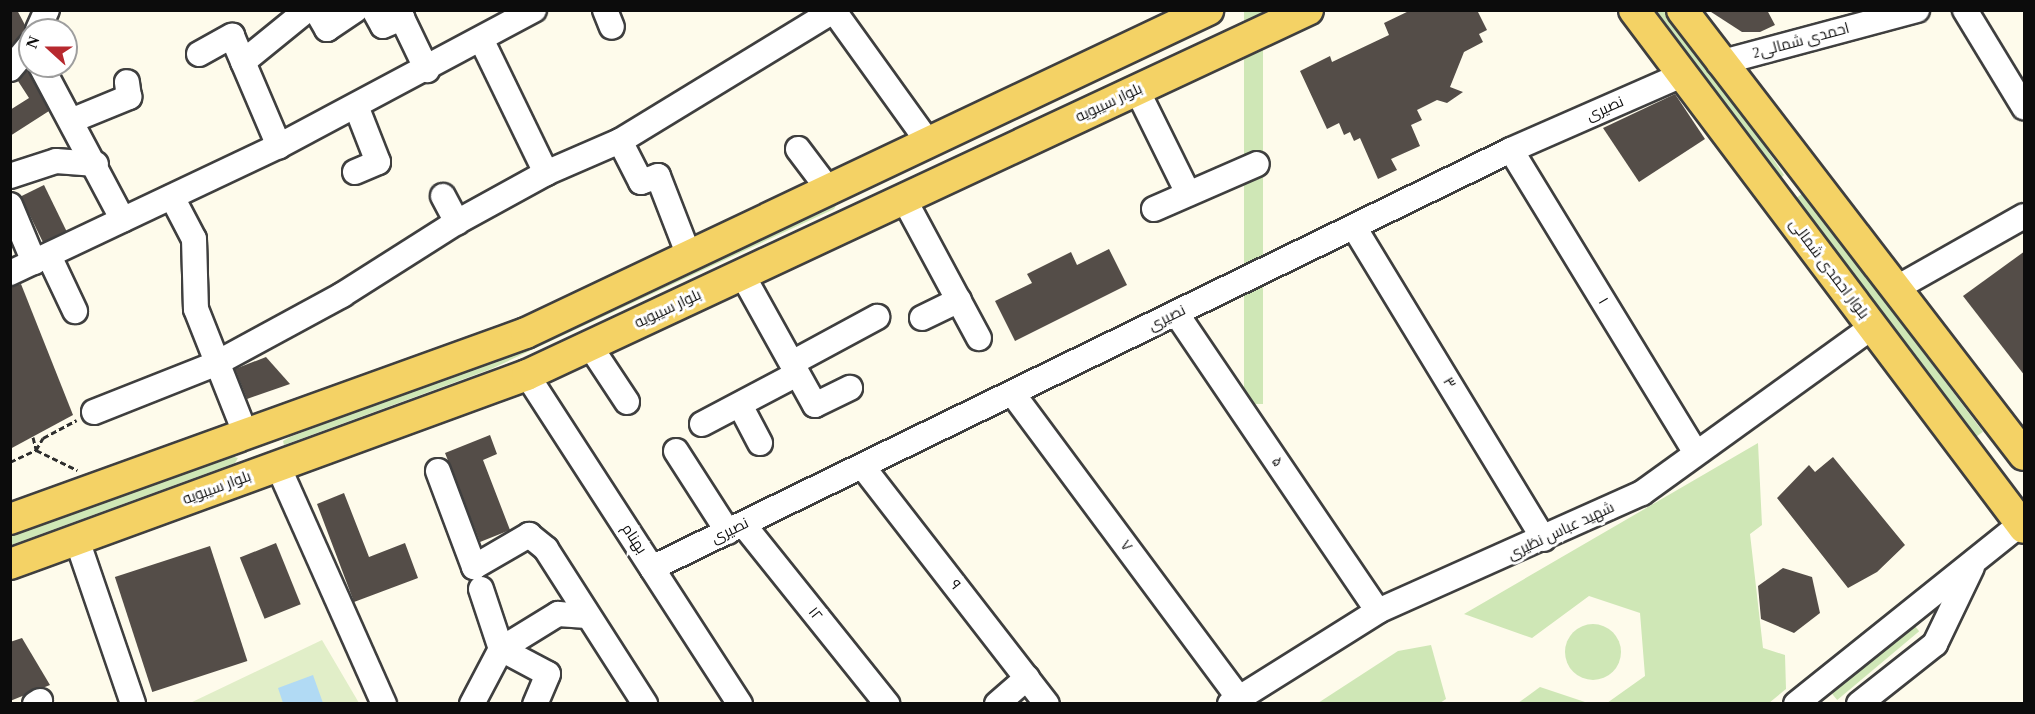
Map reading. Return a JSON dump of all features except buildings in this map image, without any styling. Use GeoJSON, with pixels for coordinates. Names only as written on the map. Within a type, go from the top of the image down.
{"type":"FeatureCollection","features":[{"type":"Feature","properties":{"kind":"main road"},"geometry":{"type":"LineString","coordinates":[[10,519],[526,333],[1208,10]]}},
{"type":"Feature","properties":{"kind":"main road","name":"بلوار سیبویه"},"geometry":{"type":"LineString","coordinates":[[10,564],[527,375],[1308,10]]}},
{"type":"Feature","properties":{"kind":"main road","name":"بلوار احمدی شمالی"},"geometry":{"type":"LineString","coordinates":[[1634,10],[1684,74],[1978,472],[2023,526]]}},
{"type":"Feature","properties":{"kind":"main road"},"geometry":{"type":"LineString","coordinates":[[1682,10],[1719,63],[2020,450],[1978,472]]}},
{"type":"Feature","properties":{"kind":"main road"},"geometry":{"type":"LineString","coordinates":[[859,176],[890,205]]}},
{"type":"Feature","properties":{"kind":"main road"},"geometry":{"type":"LineString","coordinates":[[254,432],[278,466]]}},
{"type":"Feature","properties":{"kind":"street"},"geometry":{"type":"LineString","coordinates":[[243,62],[308,10]]}},
{"type":"Feature","properties":{"kind":"street"},"geometry":{"type":"LineString","coordinates":[[316,10],[327,29],[354,10]]}},
{"type":"Feature","properties":{"kind":"street"},"geometry":{"type":"LineString","coordinates":[[374,10],[383,26],[409,14],[427,70]]}},
{"type":"Feature","properties":{"kind":"street"},"geometry":{"type":"LineString","coordinates":[[10,273],[123,220],[161,195],[279,146],[482,41],[534,10]]}},
{"type":"Feature","properties":{"kind":"street","name":"2احمدی شمالی"},"geometry":{"type":"LineString","coordinates":[[1719,63],[1917,10]]}},
{"type":"Feature","properties":{"kind":"street"},"geometry":{"type":"LineString","coordinates":[[1965,10],[2025,107]]}},
{"type":"Feature","properties":{"kind":"street"},"geometry":{"type":"LineString","coordinates":[[94,412],[215,364],[342,296],[457,222],[546,173],[620,141],[834,11],[928,142]]}},
{"type":"Feature","properties":{"kind":"street"},"geometry":{"type":"LineString","coordinates":[[199,54],[232,36],[279,146]]}},
{"type":"Feature","properties":{"kind":"street"},"geometry":{"type":"LineString","coordinates":[[482,41],[546,173]]}},
{"type":"Feature","properties":{"kind":"street","name":"نصیری"},"geometry":{"type":"LineString","coordinates":[[652,568],[1511,150],[1684,74]]}},
{"type":"Feature","properties":{"kind":"street"},"geometry":{"type":"LineString","coordinates":[[55,78],[123,220]]}},
{"type":"Feature","properties":{"kind":"street"},"geometry":{"type":"LineString","coordinates":[[73,120],[129,97],[127,82]]}},
{"type":"Feature","properties":{"kind":"street"},"geometry":{"type":"LineString","coordinates":[[1137,90],[1188,193]]}},
{"type":"Feature","properties":{"kind":"street"},"geometry":{"type":"LineString","coordinates":[[356,106],[378,162],[356,172]]}},
{"type":"Feature","properties":{"kind":"street"},"geometry":{"type":"LineString","coordinates":[[620,141],[641,182],[658,176],[689,256]]}},
{"type":"Feature","properties":{"kind":"street"},"geometry":{"type":"LineString","coordinates":[[798,149],[828,190]]}},
{"type":"Feature","properties":{"kind":"street","name":"۱"},"geometry":{"type":"LineString","coordinates":[[1511,150],[1696,453]]}},
{"type":"Feature","properties":{"kind":"street"},"geometry":{"type":"LineString","coordinates":[[10,176],[56,161],[96,164]]}},
{"type":"Feature","properties":{"kind":"street"},"geometry":{"type":"LineString","coordinates":[[1154,209],[1257,164]]}},
{"type":"Feature","properties":{"kind":"street"},"geometry":{"type":"LineString","coordinates":[[161,195],[194,239],[196,309],[215,364],[254,432]]}},
{"type":"Feature","properties":{"kind":"street"},"geometry":{"type":"LineString","coordinates":[[443,196],[457,222]]}},
{"type":"Feature","properties":{"kind":"street"},"geometry":{"type":"LineString","coordinates":[[10,205],[41,259],[75,311]]}},
{"type":"Feature","properties":{"kind":"street"},"geometry":{"type":"LineString","coordinates":[[890,205],[959,300],[980,338]]}},
{"type":"Feature","properties":{"kind":"street"},"geometry":{"type":"LineString","coordinates":[[1895,289],[2025,216]]}},
{"type":"Feature","properties":{"kind":"street","name":"۳"},"geometry":{"type":"LineString","coordinates":[[1354,227],[1544,539]]}},
{"type":"Feature","properties":{"kind":"street"},"geometry":{"type":"LineString","coordinates":[[742,274],[815,405],[850,387]]}},
{"type":"Feature","properties":{"kind":"street"},"geometry":{"type":"LineString","coordinates":[[922,318],[959,300]]}},
{"type":"Feature","properties":{"kind":"street","name":"۵"},"geometry":{"type":"LineString","coordinates":[[1176,313],[1378,611]]}},
{"type":"Feature","properties":{"kind":"street"},"geometry":{"type":"LineString","coordinates":[[702,424],[740,405],[794,368],[877,317]]}},
{"type":"Feature","properties":{"kind":"street","name":"شهید عباس نظیری"},"geometry":{"type":"LineString","coordinates":[[1234,700],[1378,611],[1544,539],[1642,493],[1872,327]]}},
{"type":"Feature","properties":{"kind":"street"},"geometry":{"type":"LineString","coordinates":[[590,346],[627,402]]}},
{"type":"Feature","properties":{"kind":"street","name":"بهنام"},"geometry":{"type":"LineString","coordinates":[[527,375],[740,704]]}},
{"type":"Feature","properties":{"kind":"street","name":"۷"},"geometry":{"type":"LineString","coordinates":[[1013,394],[1234,700]]}},
{"type":"Feature","properties":{"kind":"street"},"geometry":{"type":"LineString","coordinates":[[740,405],[760,443]]}},
{"type":"Feature","properties":{"kind":"street","name":"۱۲"},"geometry":{"type":"LineString","coordinates":[[676,451],[735,528],[887,704]]}},
{"type":"Feature","properties":{"kind":"street"},"geometry":{"type":"LineString","coordinates":[[278,466],[384,704]]}},
{"type":"Feature","properties":{"kind":"street","name":"۹"},"geometry":{"type":"LineString","coordinates":[[862,467],[1047,704]]}},
{"type":"Feature","properties":{"kind":"street"},"geometry":{"type":"LineString","coordinates":[[438,471],[474,567],[529,535],[546,549],[634,697]]}},
{"type":"Feature","properties":{"kind":"street"},"geometry":{"type":"LineString","coordinates":[[1796,704],[1976,560],[2023,526]]}},
{"type":"Feature","properties":{"kind":"street"},"geometry":{"type":"LineString","coordinates":[[77,540],[133,704]]}},
{"type":"Feature","properties":{"kind":"street"},"geometry":{"type":"LineString","coordinates":[[1859,704],[1935,644],[1976,560]]}},
{"type":"Feature","properties":{"kind":"street"},"geometry":{"type":"LineString","coordinates":[[481,589],[501,649],[548,674],[535,704]]}},
{"type":"Feature","properties":{"kind":"street"},"geometry":{"type":"LineString","coordinates":[[472,704],[501,649],[558,614],[586,616]]}},
{"type":"Feature","properties":{"kind":"street"},"geometry":{"type":"LineString","coordinates":[[1823,704],[1821,695],[1834,673]]}},
{"type":"Feature","properties":{"kind":"street"},"geometry":{"type":"LineString","coordinates":[[997,704],[1027,678]]}},
{"type":"Feature","properties":{"kind":"path"},"geometry":{"type":"LineString","coordinates":[[10,462],[36,450],[43,438],[94,412]]}},
{"type":"Feature","properties":{"kind":"path"},"geometry":{"type":"LineString","coordinates":[[33,437],[36,450]]}},
{"type":"Feature","properties":{"kind":"path"},"geometry":{"type":"LineString","coordinates":[[36,450],[79,471]]}},
{"type":"Feature","properties":{"kind":"green space"},"geometry":{"type":"Polygon","coordinates":[[[1244,11],[1263,11],[1263,404],[1244,404],[1244,11]]]}},
{"type":"Feature","properties":{"kind":"green space"},"geometry":{"type":"Polygon","coordinates":[[[1657,11],[1673,11],[1784,175],[1780,179],[1657,11]]]}},
{"type":"Feature","properties":{"kind":"green space"},"geometry":{"type":"Polygon","coordinates":[[[1803,193],[1983,432],[1975,438],[1795,199],[1803,193]]]}},
{"type":"Feature","properties":{"kind":"green space"},"geometry":{"type":"Polygon","coordinates":[[[833,201],[837,204],[834,209],[491,369],[284,445],[283,441],[290,437],[519,348],[833,201]]]}},
{"type":"Feature","properties":{"kind":"green space"},"geometry":{"type":"Polygon","coordinates":[[[1758,443],[1762,525],[1750,534],[1763,648],[1785,655],[1786,689],[1769,703],[1607,703],[1645,676],[1640,613],[1589,596],[1532,638],[1464,614],[1758,443]]]}},
{"type":"Feature","properties":{"kind":"green space"},"geometry":{"type":"Polygon","coordinates":[[[231,456],[238,458],[235,463],[11,545],[11,536],[231,456]]]}},
{"type":"Feature","properties":{"kind":"green space"},"geometry":{"type":"Polygon","coordinates":[[[1593,624],[1604,626],[1613,632],[1619,641],[1621,652],[1619,663],[1613,672],[1604,678],[1593,680],[1582,678],[1573,672],[1567,663],[1565,652],[1567,641],[1573,632],[1582,626],[1593,624]]]}},
{"type":"Feature","properties":{"kind":"green space"},"geometry":{"type":"Polygon","coordinates":[[[1914,625],[1919,631],[1837,700],[1832,694],[1914,625]]]}},
{"type":"Feature","properties":{"kind":"green space"},"geometry":{"type":"Polygon","coordinates":[[[322,640],[359,703],[188,704],[322,640]]]}},
{"type":"Feature","properties":{"kind":"green space"},"geometry":{"type":"Polygon","coordinates":[[[1431,645],[1446,699],[1440,703],[1318,703],[1398,651],[1431,645]]]}},
{"type":"Feature","properties":{"kind":"green space"},"geometry":{"type":"Polygon","coordinates":[[[1540,687],[1588,703],[1518,703],[1540,687]]]}},
{"type":"Feature","properties":{"kind":"water"},"geometry":{"type":"Polygon","coordinates":[[[313,675],[323,703],[283,703],[278,688],[313,675]]]}}]}
